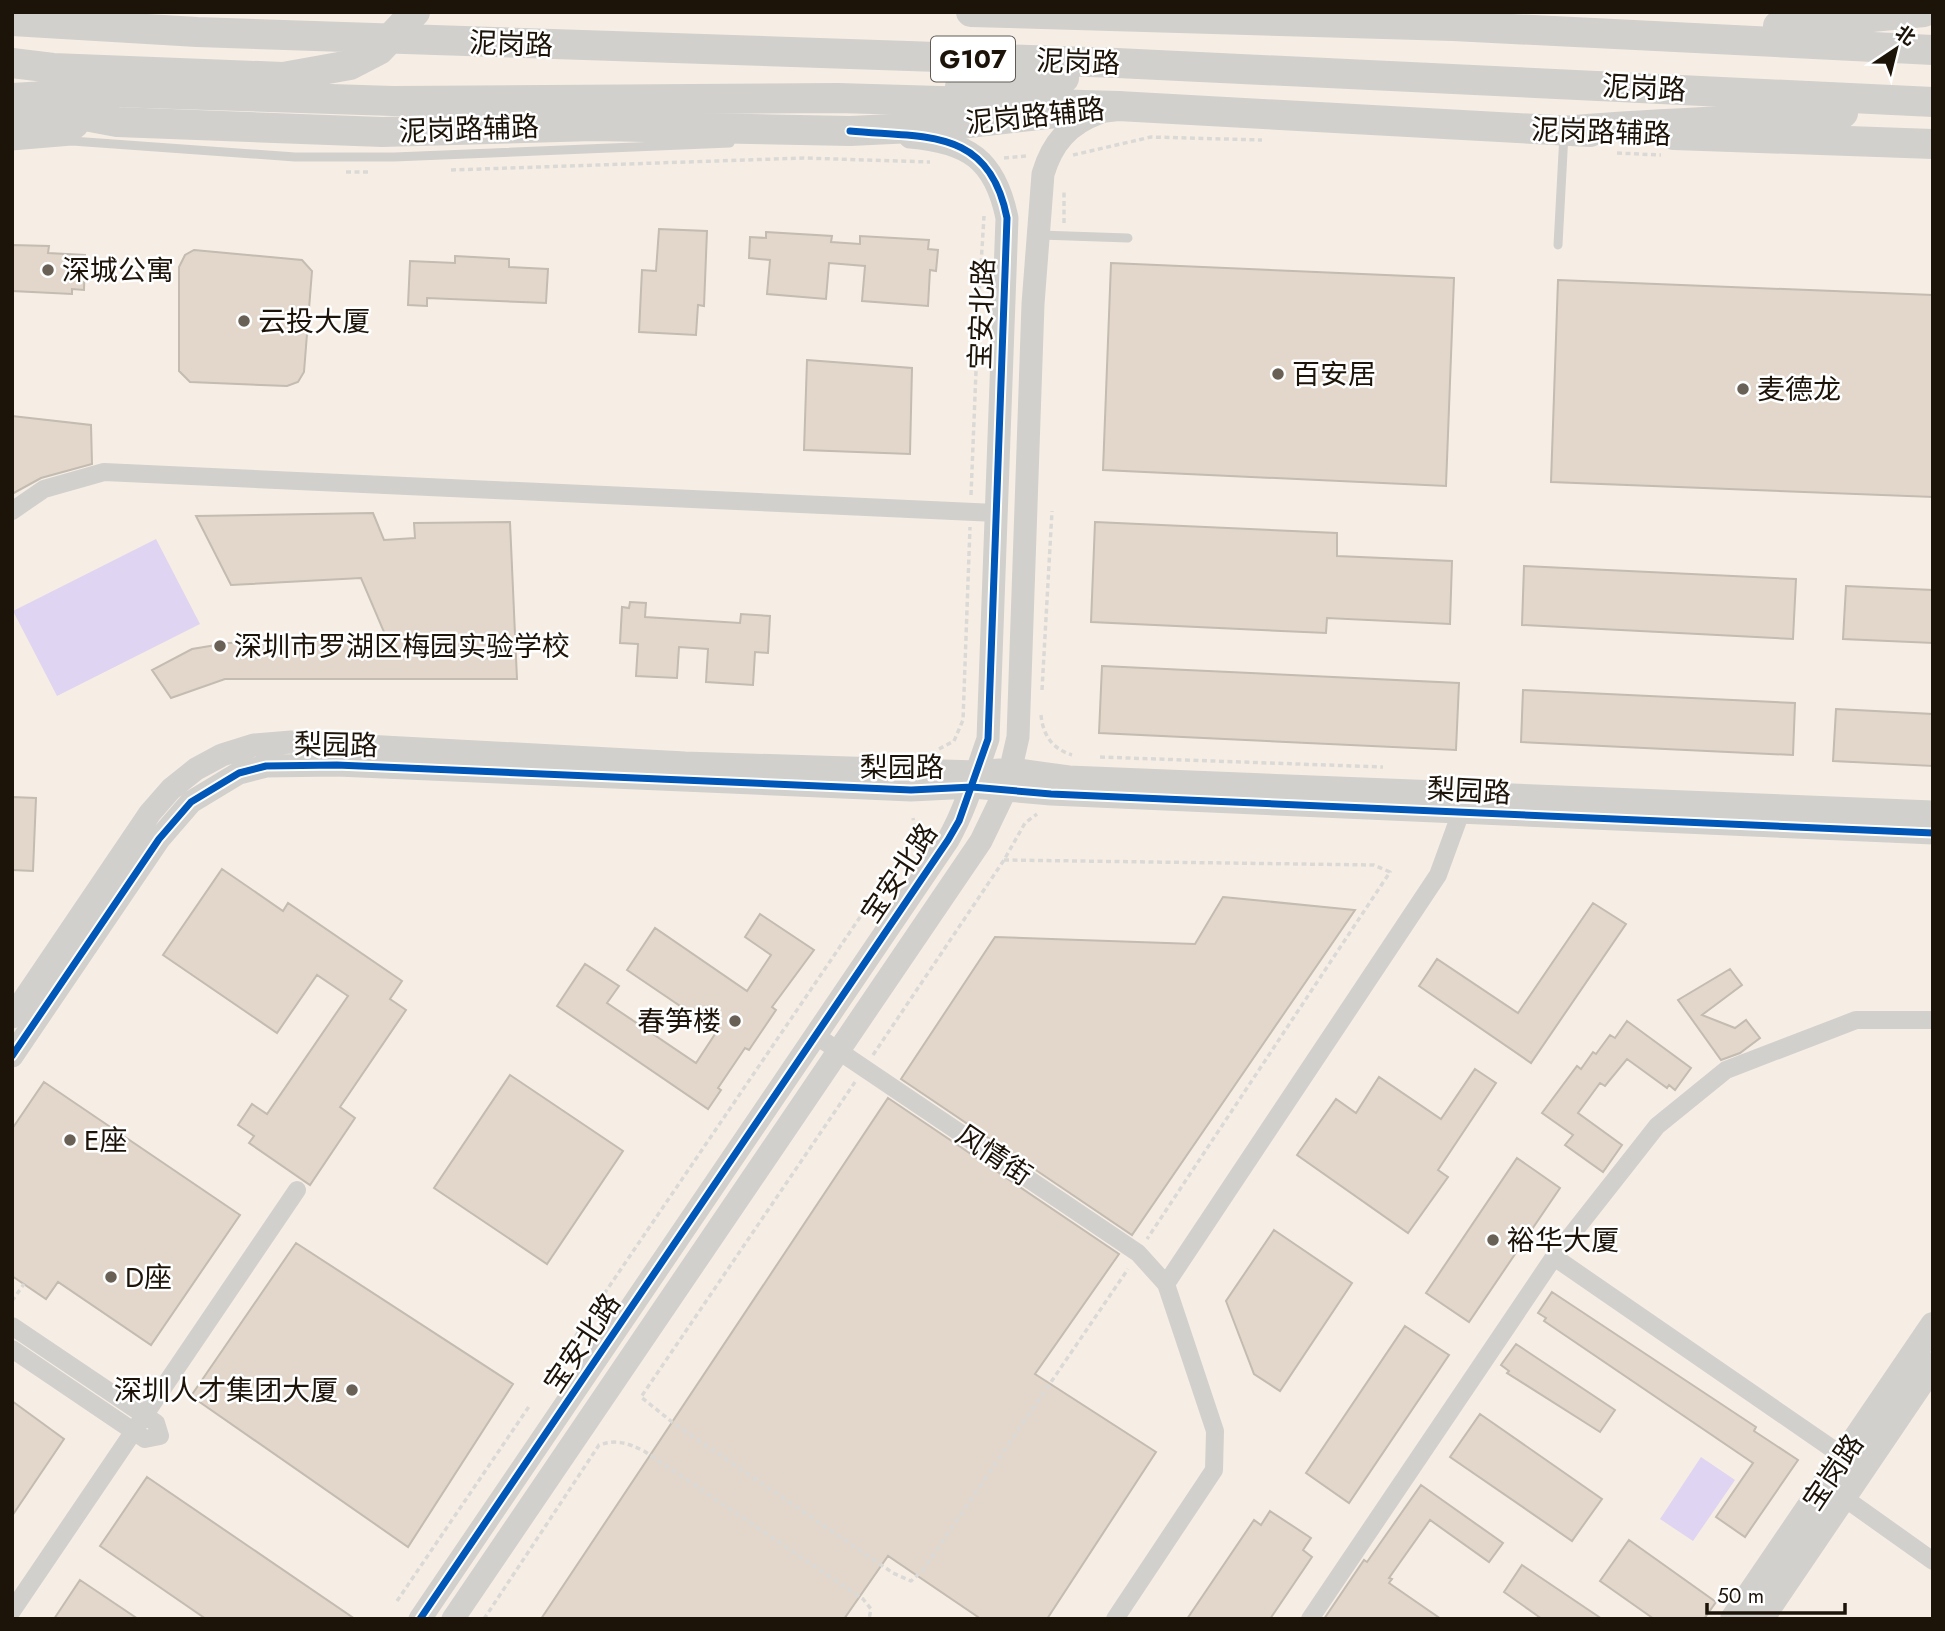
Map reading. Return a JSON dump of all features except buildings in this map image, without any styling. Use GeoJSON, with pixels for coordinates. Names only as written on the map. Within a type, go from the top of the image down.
{"type":"FeatureCollection","features":[{"type":"Feature","properties":{"kind":"main road"},"geometry":{"type":"LineString","coordinates":[[12,63],[53,68],[295,75],[350,65],[379,50],[415,12]]}},
{"type":"Feature","properties":{"kind":"main road","name":"泥岗路"},"geometry":{"type":"LineString","coordinates":[[971,12],[1453,26],[1933,50]]}},
{"type":"Feature","properties":{"kind":"main road"},"geometry":{"type":"LineString","coordinates":[[1376,12],[1453,26]]}},
{"type":"Feature","properties":{"kind":"main road"},"geometry":{"type":"LineString","coordinates":[[1717,39],[1764,28],[1924,12]]}},
{"type":"Feature","properties":{"kind":"main road","name":"泥岗路"},"geometry":{"type":"LineString","coordinates":[[12,21],[210,33],[1117,63],[1926,102]]}},
{"type":"Feature","properties":{"kind":"main road"},"geometry":{"type":"LineString","coordinates":[[838,98],[1076,77],[1117,63]]}},
{"type":"Feature","properties":{"kind":"main road"},"geometry":{"type":"LineString","coordinates":[[12,100],[113,92],[270,99],[838,98],[1118,106]]}},
{"type":"Feature","properties":{"kind":"main road","name":"泥岗路辅路"},"geometry":{"type":"LineString","coordinates":[[12,100],[117,122],[382,132],[594,126],[850,131],[947,126],[1118,106],[1564,131],[1933,144]]}},
{"type":"Feature","properties":{"kind":"main road"},"geometry":{"type":"LineString","coordinates":[[1564,131],[1655,122],[1776,120],[1926,102]]}},
{"type":"Feature","properties":{"kind":"main road"},"geometry":{"type":"LineString","coordinates":[[12,131],[117,122]]}},
{"type":"Feature","properties":{"kind":"main road","name":"宝岗路"},"geometry":{"type":"LineString","coordinates":[[1761,1619],[1834,1490],[1933,1325]]}},
{"type":"Feature","properties":{"kind":"main road","name":"宝岗路"},"geometry":{"type":"LineString","coordinates":[[1852,1462],[1933,1365]]}},
{"type":"Feature","properties":{"kind":"main road","name":"宝岗路"},"geometry":{"type":"LineString","coordinates":[[1733,1619],[1834,1490]]}},
{"type":"Feature","properties":{"kind":"street","name":"宝安北路"},"geometry":{"type":"LineString","coordinates":[[453,1619],[981,841],[1009,779],[1018,729],[1043,174],[1048,156],[1071,128],[1118,106]]}},
{"type":"Feature","properties":{"kind":"street","name":"宝安北路"},"geometry":{"type":"LineString","coordinates":[[420,1619],[948,840],[988,739],[1007,218],[1002,195],[983,164],[968,149],[922,138],[850,131]]}},
{"type":"Feature","properties":{"kind":"street"},"geometry":{"type":"LineString","coordinates":[[12,510],[44,489],[104,472],[996,513]]}},
{"type":"Feature","properties":{"kind":"street","name":"梨园路"},"geometry":{"type":"LineString","coordinates":[[12,1017],[150,813],[171,789],[196,769],[222,755],[254,745],[291,742],[974,780],[1009,779],[1051,794],[1933,812]]}},
{"type":"Feature","properties":{"kind":"street","name":"梨园路"},"geometry":{"type":"LineString","coordinates":[[12,1056],[173,821],[214,785],[239,773],[293,763],[911,790],[974,780]]}},
{"type":"Feature","properties":{"kind":"street"},"geometry":{"type":"LineString","coordinates":[[1115,1619],[1214,1470],[1215,1431],[1166,1284],[1438,875],[1461,802]]}},
{"type":"Feature","properties":{"kind":"street","name":"梨园路"},"geometry":{"type":"LineString","coordinates":[[1461,802],[1933,833]]}},
{"type":"Feature","properties":{"kind":"street"},"geometry":{"type":"LineString","coordinates":[[1310,1619],[1554,1257],[1657,1126],[1726,1070],[1856,1020],[1933,1020]]}},
{"type":"Feature","properties":{"kind":"street","name":"风情街"},"geometry":{"type":"LineString","coordinates":[[815,1035],[1138,1253],[1166,1284]]}},
{"type":"Feature","properties":{"kind":"street"},"geometry":{"type":"LineString","coordinates":[[12,1611],[297,1190]]}},
{"type":"Feature","properties":{"kind":"street"},"geometry":{"type":"LineString","coordinates":[[1554,1257],[1852,1462]]}},
{"type":"Feature","properties":{"kind":"street"},"geometry":{"type":"LineString","coordinates":[[12,1326],[156,1423],[160,1436],[145,1439],[12,1349]]}},
{"type":"Feature","properties":{"kind":"street"},"geometry":{"type":"LineString","coordinates":[[1834,1490],[1933,1561]]}},
{"type":"Feature","properties":{"kind":"lane"},"geometry":{"type":"LineString","coordinates":[[753,140],[801,130]]}},
{"type":"Feature","properties":{"kind":"lane"},"geometry":{"type":"LineString","coordinates":[[1558,244],[1564,131]]}},
{"type":"Feature","properties":{"kind":"lane"},"geometry":{"type":"LineString","coordinates":[[12,146],[72,141],[295,157],[394,157],[741,142]]}},
{"type":"Feature","properties":{"kind":"lane"},"geometry":{"type":"LineString","coordinates":[[1039,235],[1128,238]]}},
{"type":"Feature","properties":{"kind":"path"},"geometry":{"type":"LineString","coordinates":[[1079,154],[1151,136],[1256,140],[1230,134],[1178,131]]}},
{"type":"Feature","properties":{"kind":"path"},"geometry":{"type":"LineString","coordinates":[[1066,157],[1071,147]]}},
{"type":"Feature","properties":{"kind":"path"},"geometry":{"type":"LineString","coordinates":[[1004,158],[1032,155]]}},
{"type":"Feature","properties":{"kind":"path"},"geometry":{"type":"LineString","coordinates":[[1063,223],[1064,188]]}},
{"type":"Feature","properties":{"kind":"path"},"geometry":{"type":"LineString","coordinates":[[979,297],[984,210]]}},
{"type":"Feature","properties":{"kind":"path"},"geometry":{"type":"LineString","coordinates":[[938,750],[954,741],[962,720],[976,371]]}},
{"type":"Feature","properties":{"kind":"path"},"geometry":{"type":"LineString","coordinates":[[1041,700],[1052,510]]}},
{"type":"Feature","properties":{"kind":"path"},"geometry":{"type":"LineString","coordinates":[[1041,713],[1042,727],[1056,749],[1079,757]]}},
{"type":"Feature","properties":{"kind":"path"},"geometry":{"type":"LineString","coordinates":[[1095,757],[1112,755],[1383,767]]}},
{"type":"Feature","properties":{"kind":"path"},"geometry":{"type":"LineString","coordinates":[[1004,860],[1374,866],[1390,872],[1138,1253],[923,1570],[911,1581],[893,1573],[672,1422],[641,1396],[1004,860],[1025,823],[1042,812]]}},
{"type":"Feature","properties":{"kind":"path"},"geometry":{"type":"LineString","coordinates":[[566,1350],[916,834],[913,818]]}},
{"type":"Feature","properties":{"kind":"path"},"geometry":{"type":"LineString","coordinates":[[12,1301],[24,1284]]}},
{"type":"Feature","properties":{"kind":"path"},"geometry":{"type":"LineString","coordinates":[[397,1601],[530,1405]]}},
{"type":"Feature","properties":{"kind":"path"},"geometry":{"type":"LineString","coordinates":[[484,1619],[598,1445],[611,1441],[625,1442],[644,1451],[863,1599],[871,1609],[869,1619]]}},
{"type":"Feature","properties":{"kind":"shaded area"},"geometry":{"type":"Polygon","coordinates":[[[156,539],[200,624],[57,696],[13,611],[156,539]]]}},
{"type":"Feature","properties":{"kind":"shaded area"},"geometry":{"type":"Polygon","coordinates":[[[1701,1457],[1735,1480],[1693,1541],[1660,1519],[1701,1457]]]}},
{"type":"Feature","properties":{"kind":"cycle path"},"geometry":{"type":"LineString","coordinates":[[420,1619],[948,840],[959,821],[988,739],[1007,218],[998,188],[985,167],[969,152],[950,143],[928,138],[850,131]]}},
{"type":"Feature","properties":{"kind":"cycle path"},"geometry":{"type":"LineString","coordinates":[[12,1056],[159,839],[191,802],[239,773],[266,766],[337,765],[911,790],[972,787],[1051,794],[1933,833]]}},
{"type":"Feature","properties":{"kind":"place","name":"深城公寓"},"geometry":{"type":"Point","coordinates":[48,270]}},
{"type":"Feature","properties":{"kind":"place","name":"云投大厦"},"geometry":{"type":"Point","coordinates":[244,321]}},
{"type":"Feature","properties":{"kind":"place","name":"百安居"},"geometry":{"type":"Point","coordinates":[1278,374]}},
{"type":"Feature","properties":{"kind":"place","name":"麦德龙"},"geometry":{"type":"Point","coordinates":[1743,389]}},
{"type":"Feature","properties":{"kind":"place","name":"深圳市罗湖区梅园实验学校"},"geometry":{"type":"Point","coordinates":[220,646]}},
{"type":"Feature","properties":{"kind":"place","name":"春笋楼"},"geometry":{"type":"Point","coordinates":[735,1021]}},
{"type":"Feature","properties":{"kind":"place","name":"E座"},"geometry":{"type":"Point","coordinates":[70,1140]}},
{"type":"Feature","properties":{"kind":"place","name":"裕华大厦"},"geometry":{"type":"Point","coordinates":[1493,1240]}},
{"type":"Feature","properties":{"kind":"place","name":"D座"},"geometry":{"type":"Point","coordinates":[111,1277]}},
{"type":"Feature","properties":{"kind":"place","name":"深圳人才集团大厦"},"geometry":{"type":"Point","coordinates":[352,1390]}}]}
